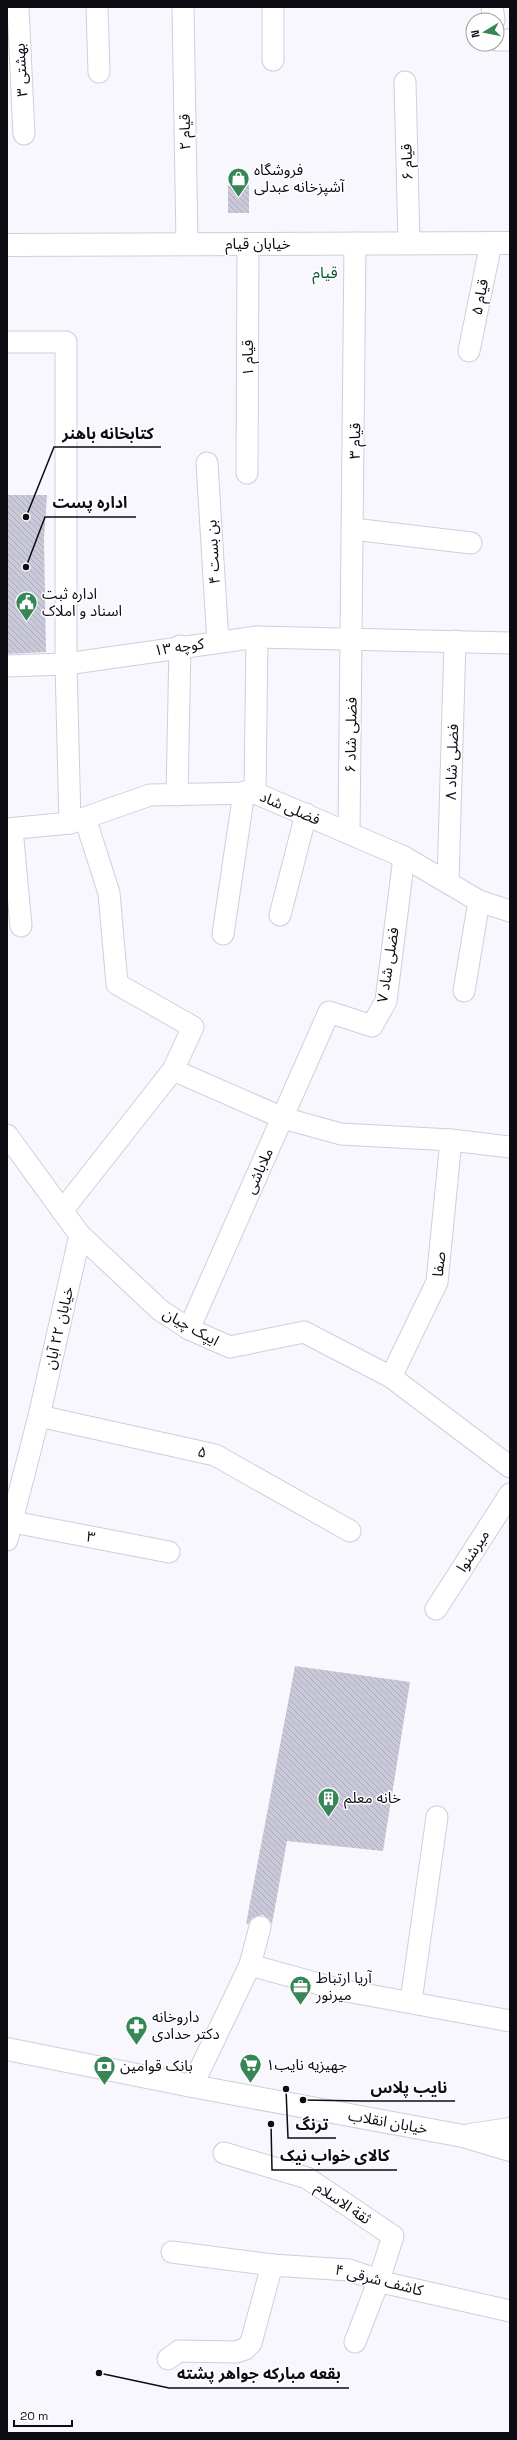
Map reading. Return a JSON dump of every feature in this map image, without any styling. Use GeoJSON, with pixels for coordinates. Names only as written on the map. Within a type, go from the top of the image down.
{"type":"FeatureCollection","features":[{"type":"Feature","properties":{"kind":"main road","name":"خیابان قیام"},"geometry":{"type":"LineString","coordinates":[[7,245],[500,243]]}},
{"type":"Feature","properties":{"kind":"main road","name":"خیابان انقلاب"},"geometry":{"type":"LineString","coordinates":[[7,2049],[192,2086],[463,2136]]}},
{"type":"Feature","properties":{"kind":"main road"},"geometry":{"type":"LineString","coordinates":[[463,2136],[510,2129]]}},
{"type":"Feature","properties":{"kind":"main road"},"geometry":{"type":"LineString","coordinates":[[463,2136],[510,2150]]}},
{"type":"Feature","properties":{"kind":"street","name":"بهشتی ۳"},"geometry":{"type":"LineString","coordinates":[[18,7],[24,134]]}},
{"type":"Feature","properties":{"kind":"street"},"geometry":{"type":"LineString","coordinates":[[97,7],[98,72]]}},
{"type":"Feature","properties":{"kind":"street"},"geometry":{"type":"LineString","coordinates":[[273,7],[273,60]]}},
{"type":"Feature","properties":{"kind":"street","name":"قیام ۲"},"geometry":{"type":"LineString","coordinates":[[183,13],[187,244]]}},
{"type":"Feature","properties":{"kind":"street","name":"قیام ۶"},"geometry":{"type":"LineString","coordinates":[[405,82],[409,243]]}},
{"type":"Feature","properties":{"kind":"street","name":"قیام ۳"},"geometry":{"type":"LineString","coordinates":[[352,638],[355,243]]}},
{"type":"Feature","properties":{"kind":"street","name":"قیام ۵"},"geometry":{"type":"LineString","coordinates":[[469,351],[500,243]]}},
{"type":"Feature","properties":{"kind":"street","name":"قیام ۱"},"geometry":{"type":"LineString","coordinates":[[247,473],[248,244]]}},
{"type":"Feature","properties":{"kind":"street"},"geometry":{"type":"LineString","coordinates":[[7,342],[66,342],[66,664],[77,820],[109,893],[117,984],[193,1027],[173,1070],[62,1211]]}},
{"type":"Feature","properties":{"kind":"street","name":"بن بست ۴"},"geometry":{"type":"LineString","coordinates":[[208,463],[218,642]]}},
{"type":"Feature","properties":{"kind":"street"},"geometry":{"type":"LineString","coordinates":[[354,529],[471,543]]}},
{"type":"Feature","properties":{"kind":"street"},"geometry":{"type":"LineString","coordinates":[[223,934],[249,792],[258,637]]}},
{"type":"Feature","properties":{"kind":"street","name":"کوچه ۱۳"},"geometry":{"type":"LineString","coordinates":[[7,666],[66,664],[180,646],[258,637],[352,638],[510,643]]}},
{"type":"Feature","properties":{"kind":"street","name":"فضلی شاد ۶"},"geometry":{"type":"LineString","coordinates":[[349,832],[352,638]]}},
{"type":"Feature","properties":{"kind":"street","name":"فضلی شاد ۸"},"geometry":{"type":"LineString","coordinates":[[448,882],[455,641]]}},
{"type":"Feature","properties":{"kind":"street"},"geometry":{"type":"LineString","coordinates":[[177,795],[180,646]]}},
{"type":"Feature","properties":{"kind":"street","name":"فضلی شاد"},"geometry":{"type":"LineString","coordinates":[[10,829],[77,820],[150,795],[249,792],[306,814],[404,856],[479,901],[510,911]]}},
{"type":"Feature","properties":{"kind":"street"},"geometry":{"type":"LineString","coordinates":[[280,915],[306,814]]}},
{"type":"Feature","properties":{"kind":"street"},"geometry":{"type":"LineString","coordinates":[[10,829],[21,926]]}},
{"type":"Feature","properties":{"kind":"street","name":"فضلی شاد ۷"},"geometry":{"type":"LineString","coordinates":[[328,1012],[372,1026],[386,1001],[404,856]]}},
{"type":"Feature","properties":{"kind":"street"},"geometry":{"type":"LineString","coordinates":[[464,991],[479,901]]}},
{"type":"Feature","properties":{"kind":"street","name":"ملاباشی"},"geometry":{"type":"LineString","coordinates":[[189,1329],[328,1012]]}},
{"type":"Feature","properties":{"kind":"street"},"geometry":{"type":"LineString","coordinates":[[173,1070],[282,1118],[341,1134],[451,1140],[510,1147]]}},
{"type":"Feature","properties":{"kind":"street"},"geometry":{"type":"LineString","coordinates":[[7,1135],[80,1235]]}},
{"type":"Feature","properties":{"kind":"street","name":"صفا"},"geometry":{"type":"LineString","coordinates":[[391,1378],[437,1282],[451,1140]]}},
{"type":"Feature","properties":{"kind":"street","name":"ایپک چیان"},"geometry":{"type":"LineString","coordinates":[[80,1235],[160,1310],[189,1329],[230,1347],[304,1332],[391,1378],[510,1467]]}},
{"type":"Feature","properties":{"kind":"street","name":"خیابان ۲۲ آبان"},"geometry":{"type":"LineString","coordinates":[[10,1531],[39,1416],[80,1235]]}},
{"type":"Feature","properties":{"kind":"street","name":"۵"},"geometry":{"type":"LineString","coordinates":[[39,1416],[215,1455],[350,1531]]}},
{"type":"Feature","properties":{"kind":"street","name":"میرشنوا"},"geometry":{"type":"LineString","coordinates":[[436,1609],[510,1494]]}},
{"type":"Feature","properties":{"kind":"street","name":"۳"},"geometry":{"type":"LineString","coordinates":[[10,1531],[169,1552]]}},
{"type":"Feature","properties":{"kind":"street"},"geometry":{"type":"LineString","coordinates":[[411,2001],[437,1817]]}},
{"type":"Feature","properties":{"kind":"street"},"geometry":{"type":"LineString","coordinates":[[192,2086],[250,1965],[260,1927]]}},
{"type":"Feature","properties":{"kind":"street"},"geometry":{"type":"LineString","coordinates":[[250,1965],[342,1990],[411,2001],[510,2021]]}},
{"type":"Feature","properties":{"kind":"street","name":"ثقة‌ الاسلام"},"geometry":{"type":"LineString","coordinates":[[224,2153],[307,2178],[393,2236],[379,2280]]}},
{"type":"Feature","properties":{"kind":"street","name":"کاشف شرقی ۴"},"geometry":{"type":"LineString","coordinates":[[172,2252],[272,2265],[349,2270],[379,2280],[510,2311]]}},
{"type":"Feature","properties":{"kind":"street"},"geometry":{"type":"LineString","coordinates":[[168,2359],[179,2351],[236,2352],[245,2349],[250,2343],[272,2265]]}},
{"type":"Feature","properties":{"kind":"street"},"geometry":{"type":"LineString","coordinates":[[354,2342],[379,2280]]}},
{"type":"Feature","properties":{"kind":"building","name":"فروشگاه آشپزخانه عبدلی"},"geometry":{"type":"Polygon","coordinates":[[[249,185],[249,213],[228,213],[228,186],[249,185]]]}},
{"type":"Feature","properties":{"kind":"building"},"geometry":{"type":"Polygon","coordinates":[[[7,495],[47,495],[44,539],[46,652],[7,654],[7,495]]]}},
{"type":"Feature","properties":{"kind":"building","name":"خانه معلم"},"geometry":{"type":"Polygon","coordinates":[[[295,1666],[410,1682],[383,1851],[287,1841],[272,1924],[269,1919],[263,1915],[252,1918],[248,1924],[246,1924],[295,1666]]]}},
{"type":"Feature","properties":{"kind":"place","name":"فروشگاه آشپزخانه عبدلی"},"geometry":{"type":"Point","coordinates":[238,198]}},
{"type":"Feature","properties":{"kind":"place","name":"کتابخانه باهنر"},"geometry":{"type":"Point","coordinates":[26,517]}},
{"type":"Feature","properties":{"kind":"place","name":"اداره پست"},"geometry":{"type":"Point","coordinates":[26,567]}},
{"type":"Feature","properties":{"kind":"place","name":"اداره ثبت اسناد و املاک"},"geometry":{"type":"Point","coordinates":[26,622]}},
{"type":"Feature","properties":{"kind":"place","name":"خانه معلم"},"geometry":{"type":"Point","coordinates":[328,1818]}},
{"type":"Feature","properties":{"kind":"place","name":"آریا ارتباط میرنور"},"geometry":{"type":"Point","coordinates":[300,2006]}},
{"type":"Feature","properties":{"kind":"place","name":"داروخانه دکتر حدادی"},"geometry":{"type":"Point","coordinates":[137,2046]}},
{"type":"Feature","properties":{"kind":"place","name":"جهیزیه نایب۱"},"geometry":{"type":"Point","coordinates":[251,2084]}},
{"type":"Feature","properties":{"kind":"place","name":"بانک قوامین"},"geometry":{"type":"Point","coordinates":[105,2086]}},
{"type":"Feature","properties":{"kind":"place","name":"ترنگ"},"geometry":{"type":"Point","coordinates":[286,2089]}},
{"type":"Feature","properties":{"kind":"place","name":"نایب پلاس"},"geometry":{"type":"Point","coordinates":[303,2100]}},
{"type":"Feature","properties":{"kind":"place","name":"کالای خواب نیک"},"geometry":{"type":"Point","coordinates":[271,2124]}},
{"type":"Feature","properties":{"kind":"place","name":"بقعه مبارکه جواهر پشته"},"geometry":{"type":"Point","coordinates":[99,2373]}},
{"type":"Feature","properties":{"kind":"district","name":"قیام"},"geometry":{"type":"Point","coordinates":[325,272]}}]}
